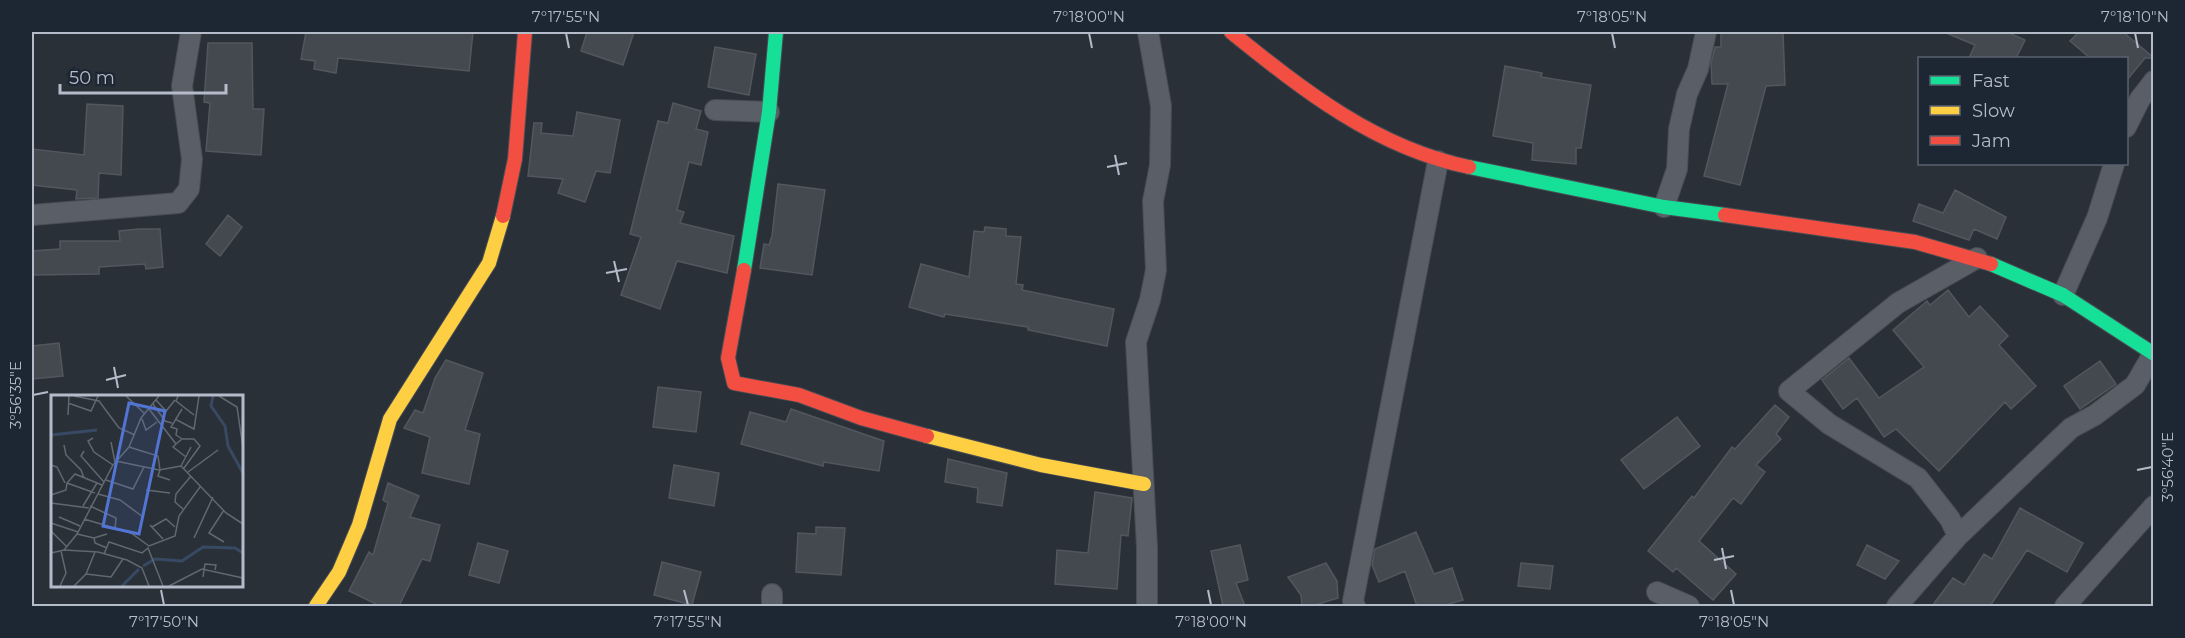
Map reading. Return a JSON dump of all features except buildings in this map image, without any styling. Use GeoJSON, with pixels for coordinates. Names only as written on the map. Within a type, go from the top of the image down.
{"type":"FeatureCollection","features":[{"type":"Feature","properties":{"kind":"street"},"geometry":{"type":"LineString","coordinates":[[32,215],[178,203],[189,189],[192,159],[182,86],[191,32]]}},
{"type":"Feature","properties":{"kind":"street"},"geometry":{"type":"LineString","coordinates":[[316,606],[339,572],[359,525],[390,419],[489,262],[507,201],[516,159],[525,32]]}},
{"type":"Feature","properties":{"kind":"street"},"geometry":{"type":"LineString","coordinates":[[776,32],[769,112],[728,358],[734,382],[754,388],[787,391],[868,420],[1022,460],[1144,484]]}},
{"type":"Feature","properties":{"kind":"street"},"geometry":{"type":"LineString","coordinates":[[1146,606],[1147,548],[1136,342],[1150,300],[1156,270],[1153,201],[1160,165],[1161,106],[1148,32]]}},
{"type":"Feature","properties":{"kind":"street"},"geometry":{"type":"LineString","coordinates":[[1231,32],[1304,91],[1377,136],[1438,161],[1664,207],[1915,242],[1977,258],[2063,295],[2153,354],[2135,385],[2095,415],[2071,428],[1958,536],[1897,606]]}},
{"type":"Feature","properties":{"kind":"street"},"geometry":{"type":"LineString","coordinates":[[1664,207],[1677,170],[1679,129],[1687,94],[1698,69],[1706,32]]}},
{"type":"Feature","properties":{"kind":"street"},"geometry":{"type":"LineString","coordinates":[[2128,125],[2140,99],[2154,81]]}},
{"type":"Feature","properties":{"kind":"street"},"geometry":{"type":"LineString","coordinates":[[715,110],[769,112]]}},
{"type":"Feature","properties":{"kind":"street"},"geometry":{"type":"LineString","coordinates":[[1356,606],[1353,601],[1355,589],[1438,161]]}},
{"type":"Feature","properties":{"kind":"street"},"geometry":{"type":"LineString","coordinates":[[2063,295],[2097,218],[2114,165]]}},
{"type":"Feature","properties":{"kind":"street"},"geometry":{"type":"LineString","coordinates":[[1958,536],[1950,519],[1918,478],[1829,424],[1789,391],[1898,303],[1977,258]]}},
{"type":"Feature","properties":{"kind":"street"},"geometry":{"type":"LineString","coordinates":[[2065,606],[2154,506]]}},
{"type":"Feature","properties":{"kind":"street"},"geometry":{"type":"LineString","coordinates":[[1657,592],[1689,606]]}},
{"type":"Feature","properties":{"kind":"traffic: fast"},"geometry":{"type":"LineString","coordinates":[[744,270],[769,112],[776,32]]}},
{"type":"Feature","properties":{"kind":"traffic: fast"},"geometry":{"type":"LineString","coordinates":[[1469,167],[1664,207],[1725,215]]}},
{"type":"Feature","properties":{"kind":"traffic: fast"},"geometry":{"type":"LineString","coordinates":[[1991,264],[2063,295],[2154,354]]}},
{"type":"Feature","properties":{"kind":"traffic: slow"},"geometry":{"type":"LineString","coordinates":[[316,606],[339,572],[359,525],[390,419],[489,263],[503,216]]}},
{"type":"Feature","properties":{"kind":"traffic: slow"},"geometry":{"type":"LineString","coordinates":[[927,436],[1041,465],[1144,484]]}},
{"type":"Feature","properties":{"kind":"traffic: jam"},"geometry":{"type":"LineString","coordinates":[[503,216],[515,159],[525,32]]}},
{"type":"Feature","properties":{"kind":"traffic: jam"},"geometry":{"type":"LineString","coordinates":[[1231,32],[1285,75],[1342,114],[1403,146],[1469,167]]}},
{"type":"Feature","properties":{"kind":"traffic: jam"},"geometry":{"type":"LineString","coordinates":[[1725,215],[1915,242],[1991,264]]}},
{"type":"Feature","properties":{"kind":"traffic: jam"},"geometry":{"type":"LineString","coordinates":[[744,270],[728,358],[734,383],[799,395],[861,418],[927,436]]}}]}
